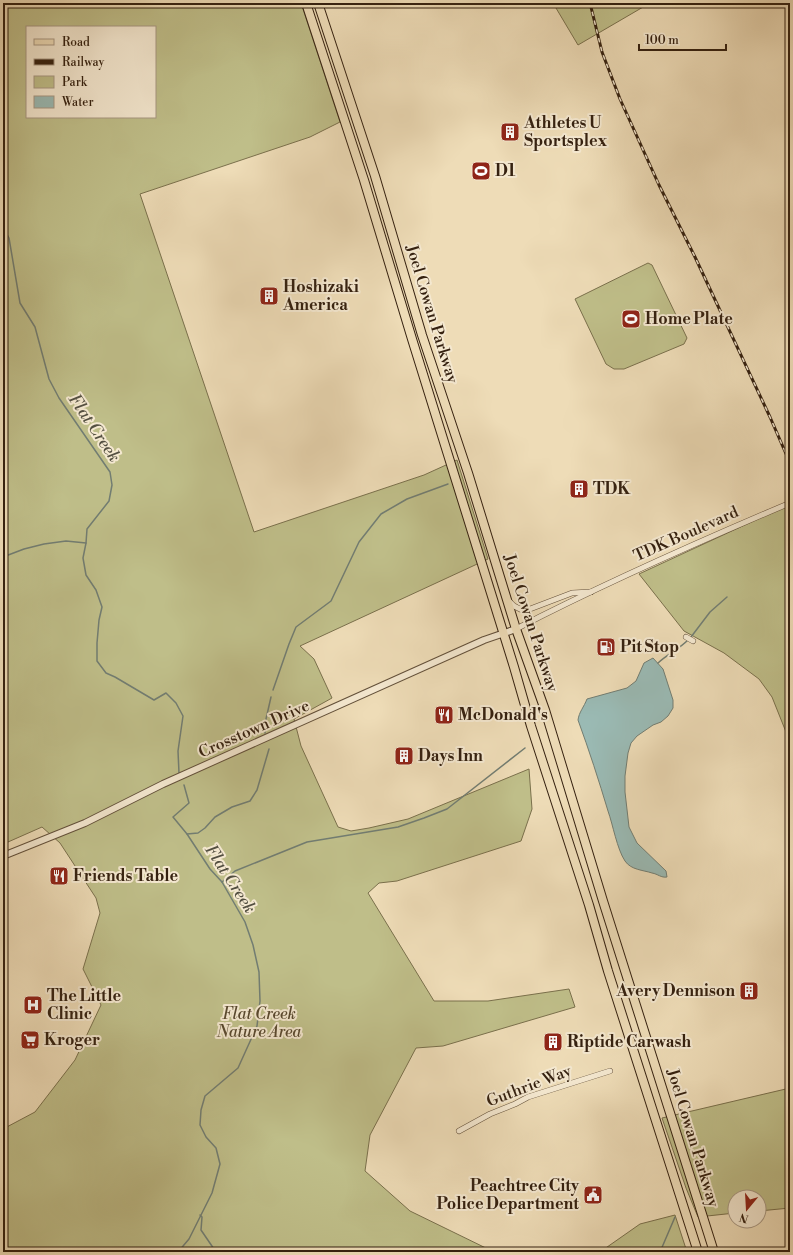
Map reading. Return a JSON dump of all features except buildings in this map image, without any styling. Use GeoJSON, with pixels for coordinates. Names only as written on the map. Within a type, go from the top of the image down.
{"type":"FeatureCollection","features":[{"type":"Feature","properties":{"kind":"main road","name":"Joel Cowan Parkway"},"geometry":{"type":"LineString","coordinates":[[306,3],[364,180],[503,633],[530,726],[584,890],[608,971],[698,1252]]}},
{"type":"Feature","properties":{"kind":"main road","name":"Joel Cowan Parkway"},"geometry":{"type":"LineString","coordinates":[[318,3],[375,176],[424,341],[468,473],[516,629],[545,710],[607,915],[714,1252]]}},
{"type":"Feature","properties":{"kind":"street"},"geometry":{"type":"LineString","coordinates":[[364,180],[375,176]]}},
{"type":"Feature","properties":{"kind":"street","name":"TDK Boulevard"},"geometry":{"type":"LineString","coordinates":[[516,629],[594,591],[753,518],[790,503]]}},
{"type":"Feature","properties":{"kind":"street","name":"TDK Boulevard"},"geometry":{"type":"LineString","coordinates":[[507,598],[514,606],[522,610],[530,610],[572,593],[594,591]]}},
{"type":"Feature","properties":{"kind":"street","name":"Crosstown Drive"},"geometry":{"type":"LineString","coordinates":[[3,854],[85,823],[163,784],[479,642],[516,629]]}},
{"type":"Feature","properties":{"kind":"street"},"geometry":{"type":"LineString","coordinates":[[686,637],[693,641]]}},
{"type":"Feature","properties":{"kind":"street","name":"Guthrie Way"},"geometry":{"type":"LineString","coordinates":[[459,1131],[490,1114],[528,1097],[610,1071]]}},
{"type":"Feature","properties":{"kind":"green space","name":"Flat Creek Nature Area"},"geometry":{"type":"Polygon","coordinates":[[[3,3],[301,3],[340,122],[310,137],[140,194],[254,532],[424,475],[457,460],[488,559],[300,646],[314,659],[332,698],[294,719],[301,746],[338,827],[351,831],[408,819],[529,769],[532,809],[521,841],[397,881],[379,883],[368,893],[434,1001],[488,1001],[569,989],[575,1007],[443,1046],[416,1048],[370,1135],[365,1171],[410,1211],[494,1252],[3,1252],[3,1129],[35,1112],[75,1060],[101,1005],[83,969],[100,913],[96,898],[60,843],[42,827],[8,842],[3,831],[3,3]]]}},
{"type":"Feature","properties":{"kind":"green space"},"geometry":{"type":"Polygon","coordinates":[[[553,3],[650,3],[578,45],[553,3]]]}},
{"type":"Feature","properties":{"kind":"green space","name":"Home Plate"},"geometry":{"type":"Polygon","coordinates":[[[648,263],[652,265],[687,338],[684,344],[624,369],[614,369],[606,364],[575,299],[648,263]]]}},
{"type":"Feature","properties":{"kind":"green space"},"geometry":{"type":"Polygon","coordinates":[[[790,504],[790,742],[772,697],[759,679],[724,653],[684,631],[639,574],[790,504]]]}},
{"type":"Feature","properties":{"kind":"green space"},"geometry":{"type":"Polygon","coordinates":[[[790,1088],[790,1208],[767,1210],[767,1189],[727,1189],[727,1214],[698,1217],[686,1188],[662,1118],[790,1088]]]}},
{"type":"Feature","properties":{"kind":"green space"},"geometry":{"type":"Polygon","coordinates":[[[675,1215],[687,1252],[600,1252],[640,1224],[675,1215]]]}},
{"type":"Feature","properties":{"kind":"water"},"geometry":{"type":"Polygon","coordinates":[[[653,658],[663,669],[673,700],[673,708],[668,716],[661,722],[653,725],[637,736],[631,743],[625,776],[625,792],[629,827],[637,843],[666,871],[667,877],[634,868],[625,861],[622,856],[578,720],[579,714],[587,699],[627,688],[636,681],[644,663],[653,658]]]}},
{"type":"Feature","properties":{"kind":"waterway","name":"Flat Creek"},"geometry":{"type":"LineString","coordinates":[[3,227],[9,238],[20,303],[35,327],[49,379],[59,398],[110,472],[112,485],[109,501],[87,529],[83,558],[86,575],[96,590],[102,607],[99,620],[97,661],[106,673],[154,700],[166,693],[176,703],[183,716],[178,751],[179,773]]}},
{"type":"Feature","properties":{"kind":"waterway"},"geometry":{"type":"LineString","coordinates":[[273,690],[296,627],[331,601],[359,542],[381,514],[407,499],[448,484]]}},
{"type":"Feature","properties":{"kind":"waterway"},"geometry":{"type":"LineString","coordinates":[[3,557],[24,549],[44,544],[66,541],[86,543]]}},
{"type":"Feature","properties":{"kind":"waterway"},"geometry":{"type":"LineString","coordinates":[[691,637],[710,612],[727,597]]}},
{"type":"Feature","properties":{"kind":"waterway"},"geometry":{"type":"LineString","coordinates":[[658,663],[688,640]]}},
{"type":"Feature","properties":{"kind":"waterway"},"geometry":{"type":"LineString","coordinates":[[265,733],[266,719],[271,697]]}},
{"type":"Feature","properties":{"kind":"waterway"},"geometry":{"type":"LineString","coordinates":[[222,882],[235,871],[307,842],[398,827],[447,809],[525,748]]}},
{"type":"Feature","properties":{"kind":"waterway"},"geometry":{"type":"LineString","coordinates":[[187,834],[198,833],[215,817],[232,807],[250,801],[257,790],[269,749]]}},
{"type":"Feature","properties":{"kind":"waterway","name":"Flat Creek"},"geometry":{"type":"LineString","coordinates":[[178,1252],[189,1239],[212,1193],[220,1164],[216,1148],[206,1137],[200,1125],[201,1110],[205,1096],[238,1068],[257,1026],[260,1001],[259,972],[253,945],[245,922],[222,882],[210,869],[187,834],[173,817],[189,803],[184,785]]}},
{"type":"Feature","properties":{"kind":"waterway"},"geometry":{"type":"LineString","coordinates":[[699,1177],[703,1171]]}},
{"type":"Feature","properties":{"kind":"waterway","name":"Flat Creek"},"geometry":{"type":"LineString","coordinates":[[200,1215],[202,1217],[201,1230],[216,1252]]}},
{"type":"Feature","properties":{"kind":"waterway"},"geometry":{"type":"LineString","coordinates":[[660,1252],[675,1217]]}},
{"type":"Feature","properties":{"kind":"railway"},"geometry":{"type":"LineString","coordinates":[[590,3],[602,52],[620,99],[659,185],[695,257],[770,417],[790,463]]}},
{"type":"Feature","properties":{"kind":"place","name":"Athletes U Sportsplex"},"geometry":{"type":"Point","coordinates":[510,132]}},
{"type":"Feature","properties":{"kind":"place","name":"D1"},"geometry":{"type":"Point","coordinates":[481,171]}},
{"type":"Feature","properties":{"kind":"place","name":"Hoshizaki America"},"geometry":{"type":"Point","coordinates":[269,296]}},
{"type":"Feature","properties":{"kind":"place","name":"Home Plate"},"geometry":{"type":"Point","coordinates":[631,319]}},
{"type":"Feature","properties":{"kind":"place","name":"TDK"},"geometry":{"type":"Point","coordinates":[579,489]}},
{"type":"Feature","properties":{"kind":"place","name":"Pit Stop"},"geometry":{"type":"Point","coordinates":[606,647]}},
{"type":"Feature","properties":{"kind":"place","name":"McDonald's"},"geometry":{"type":"Point","coordinates":[444,715]}},
{"type":"Feature","properties":{"kind":"place","name":"Days Inn"},"geometry":{"type":"Point","coordinates":[404,756]}},
{"type":"Feature","properties":{"kind":"place","name":"Friends Table"},"geometry":{"type":"Point","coordinates":[59,876]}},
{"type":"Feature","properties":{"kind":"place","name":"Avery Dennison"},"geometry":{"type":"Point","coordinates":[749,991]}},
{"type":"Feature","properties":{"kind":"place","name":"The Little Clinic"},"geometry":{"type":"Point","coordinates":[33,1005]}},
{"type":"Feature","properties":{"kind":"place","name":"Kroger"},"geometry":{"type":"Point","coordinates":[30,1040]}},
{"type":"Feature","properties":{"kind":"place","name":"Riptide Carwash"},"geometry":{"type":"Point","coordinates":[553,1042]}},
{"type":"Feature","properties":{"kind":"place","name":"Peachtree City Police Department"},"geometry":{"type":"Point","coordinates":[593,1195]}}]}
